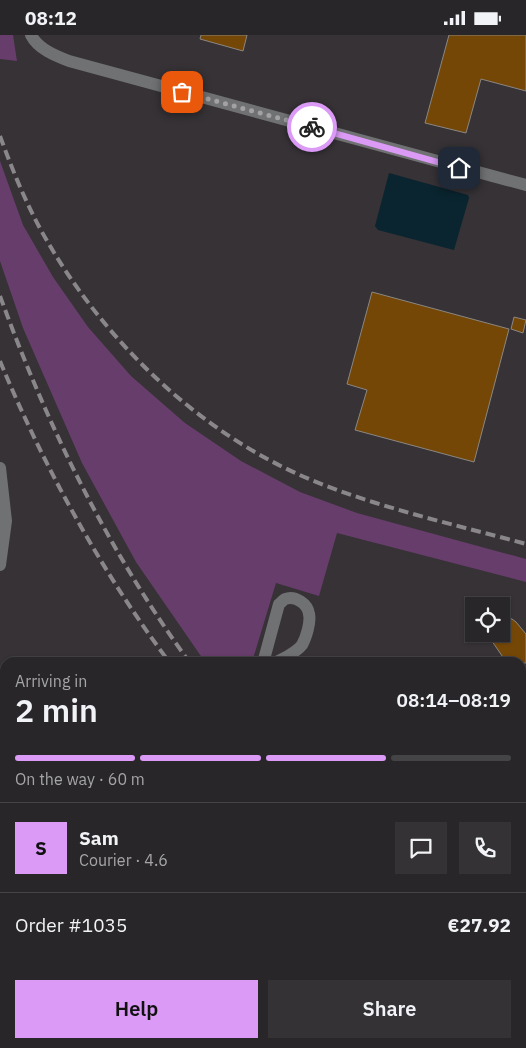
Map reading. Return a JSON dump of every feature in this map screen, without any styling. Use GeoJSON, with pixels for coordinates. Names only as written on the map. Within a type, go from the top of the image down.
{"type":"FeatureCollection","features":[{"type":"Feature","properties":{"kind":"street"},"geometry":{"type":"LineString","coordinates":[[31,35],[33,39],[50,53],[70,61],[526,185]]}},
{"type":"Feature","properties":{"kind":"street"},"geometry":{"type":"LineString","coordinates":[[0,468],[6,521],[0,565]]}},
{"type":"Feature","properties":{"kind":"street"},"geometry":{"type":"LineString","coordinates":[[265,657],[279,604],[285,599],[295,599],[302,602],[308,608],[310,616],[305,639],[301,646],[285,657]]}},
{"type":"Feature","properties":{"kind":"shaded area"},"geometry":{"type":"Polygon","coordinates":[[[0,35],[13,35],[17,61],[0,59],[0,35]]]}},
{"type":"Feature","properties":{"kind":"shaded area"},"geometry":{"type":"Polygon","coordinates":[[[0,161],[23,225],[53,277],[88,327],[131,376],[185,423],[241,461],[300,492],[357,513],[526,559],[526,582],[337,533],[319,596],[276,583],[254,657],[202,657],[136,562],[82,463],[23,328],[0,261],[0,161]]]}},
{"type":"Feature","properties":{"kind":"water"},"geometry":{"type":"Polygon","coordinates":[[[389,173],[468,195],[469,198],[454,250],[378,230],[375,226],[389,173]]]}},
{"type":"Feature","properties":{"kind":"building"},"geometry":{"type":"Polygon","coordinates":[[[201,35],[247,35],[243,51],[200,39],[201,35]]]}},
{"type":"Feature","properties":{"kind":"building"},"geometry":{"type":"Polygon","coordinates":[[[449,35],[526,35],[526,91],[481,79],[466,133],[425,123],[449,35]]]}},
{"type":"Feature","properties":{"kind":"building"},"geometry":{"type":"Polygon","coordinates":[[[372,292],[509,329],[474,462],[355,430],[367,390],[347,384],[372,292]]]}},
{"type":"Feature","properties":{"kind":"building"},"geometry":{"type":"Polygon","coordinates":[[[514,317],[526,320],[523,333],[511,329],[514,317]]]}},
{"type":"Feature","properties":{"kind":"building"},"geometry":{"type":"Polygon","coordinates":[[[510,618],[516,622],[526,634],[526,657],[503,657],[493,642],[510,642],[510,618]]]}},
{"type":"Feature","properties":{"kind":"railway"},"geometry":{"type":"LineString","coordinates":[[0,136],[30,209],[66,271],[93,309],[123,344],[156,378],[191,408],[228,435],[268,459],[309,479],[362,499],[526,544]]}},
{"type":"Feature","properties":{"kind":"railway"},"geometry":{"type":"LineString","coordinates":[[0,296],[38,392],[82,486],[132,577],[186,657]]}},
{"type":"Feature","properties":{"kind":"railway"},"geometry":{"type":"LineString","coordinates":[[0,361],[35,439],[76,517],[121,592],[166,657]]}},
{"type":"Feature","properties":{"kind":"way so far"},"geometry":{"type":"LineString","coordinates":[[182,92],[312,127]]}},
{"type":"Feature","properties":{"kind":"route"},"geometry":{"type":"LineString","coordinates":[[312,127],[459,168]]}}]}
